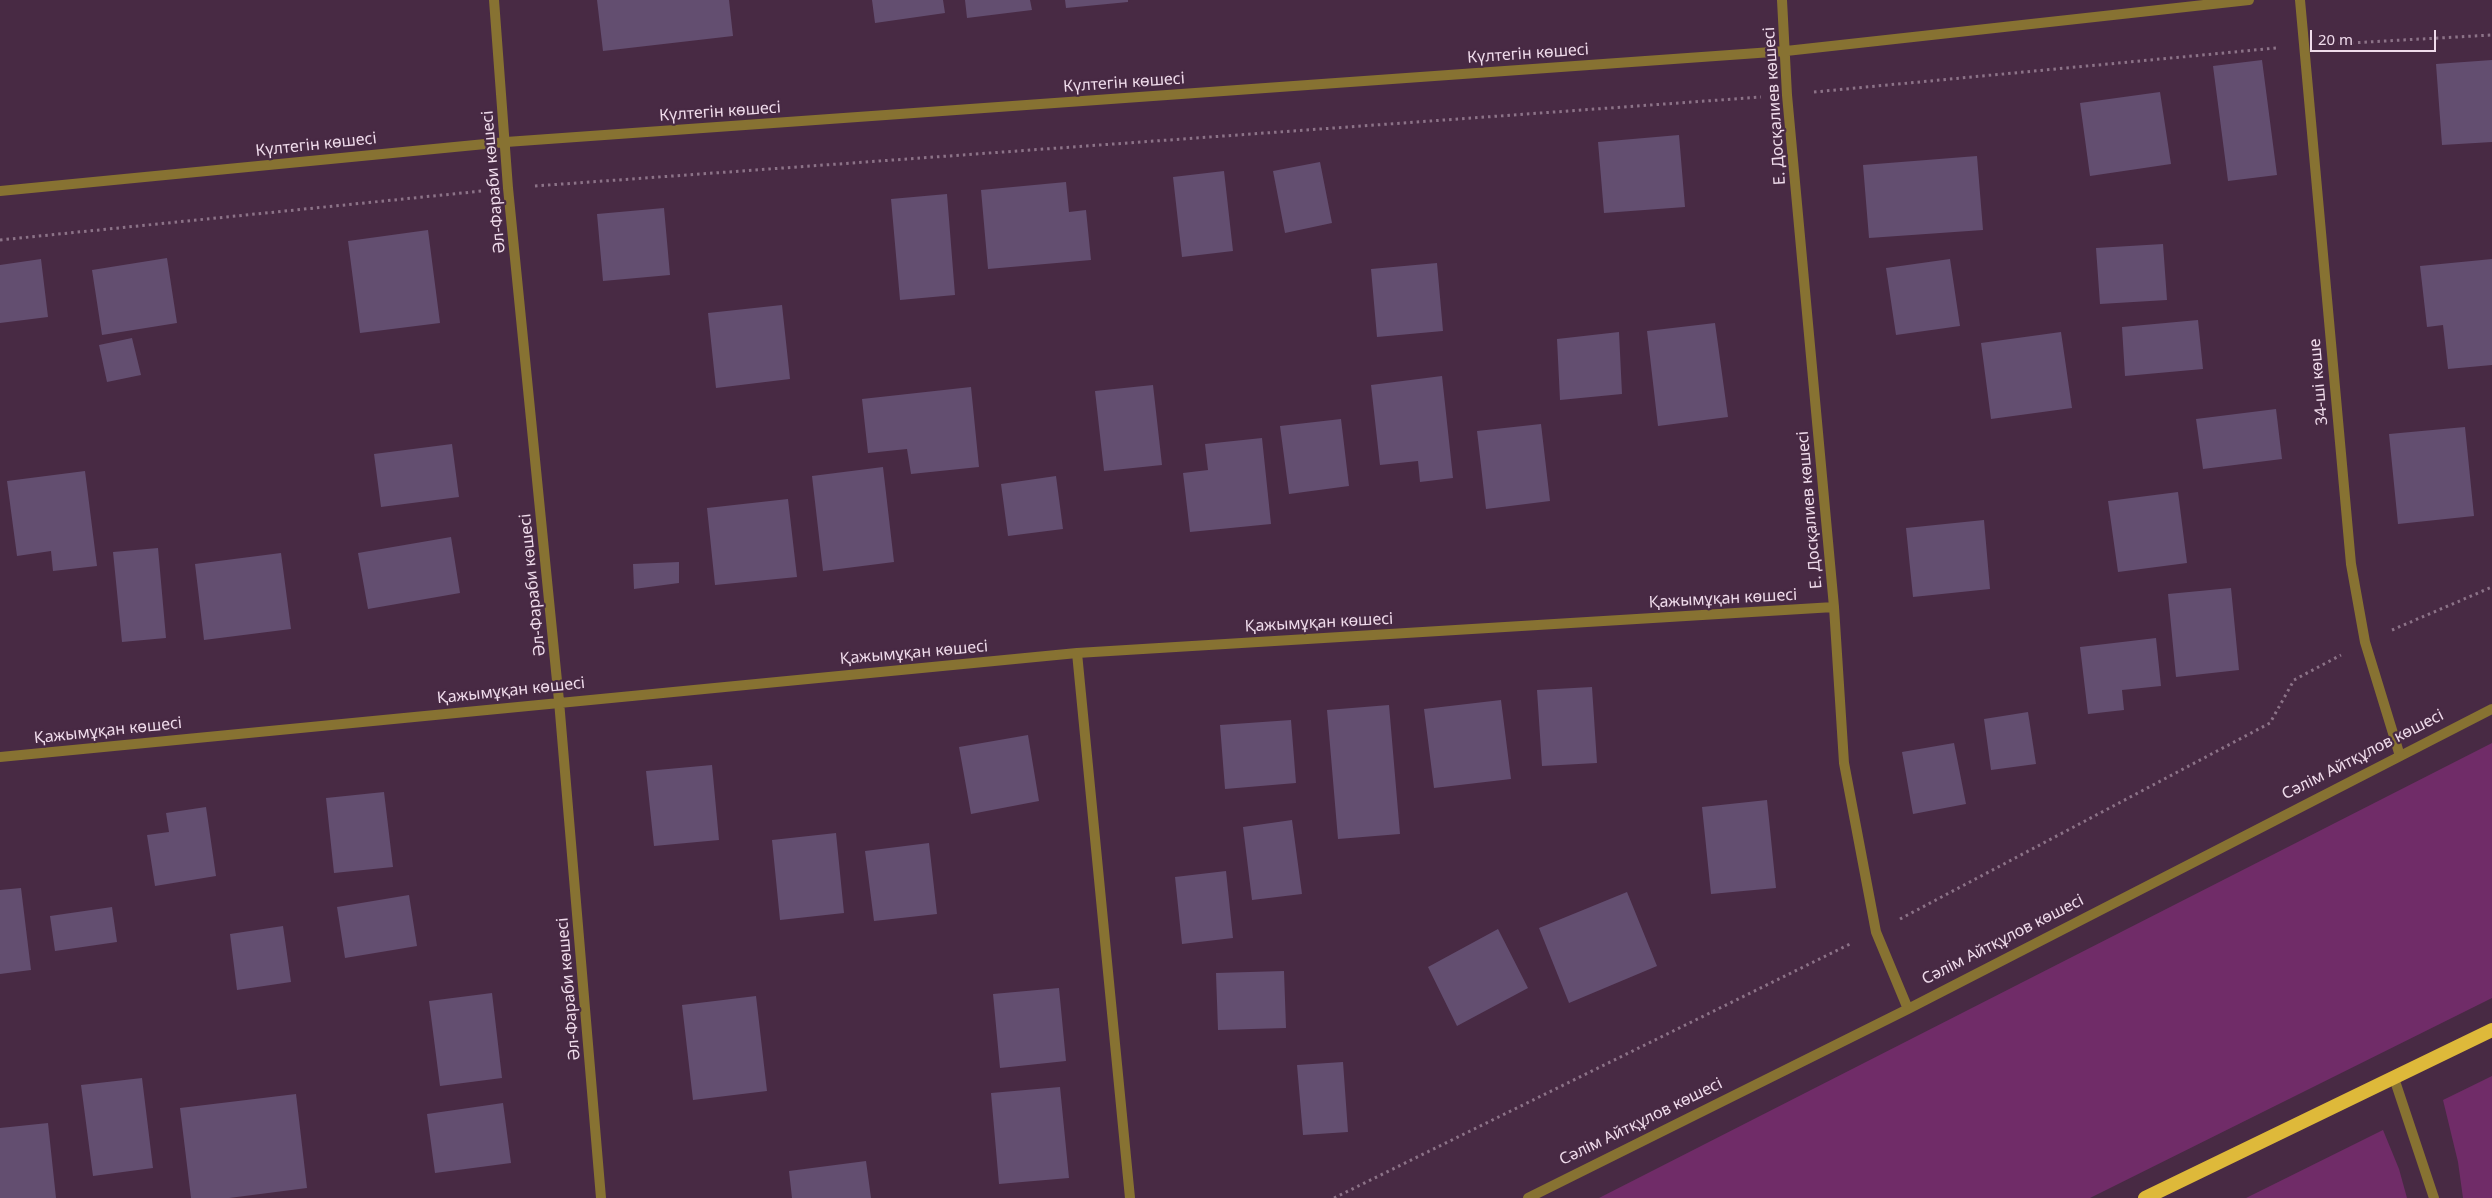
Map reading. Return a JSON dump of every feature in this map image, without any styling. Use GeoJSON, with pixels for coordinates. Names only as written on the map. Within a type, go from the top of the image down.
{"type":"FeatureCollection","features":[{"type":"Feature","properties":{"kind":"highway"},"geometry":{"type":"LineString","coordinates":[[2144,1198],[2492,1030]]}},
{"type":"Feature","properties":{"kind":"street","name":"Әл-Фараби көшесі"},"geometry":{"type":"LineString","coordinates":[[494,0],[508,188],[559,701],[602,1198]]}},
{"type":"Feature","properties":{"kind":"street","name":"Е. Досқалиев көшесі"},"geometry":{"type":"LineString","coordinates":[[1782,0],[1787,95],[1834,607],[1844,763],[1876,932],[1908,1009]]}},
{"type":"Feature","properties":{"kind":"street","name":"Күлтегін көшесі"},"geometry":{"type":"LineString","coordinates":[[0,191],[506,142],[1786,50],[2249,0]]}},
{"type":"Feature","properties":{"kind":"street","name":"34-ші көше"},"geometry":{"type":"LineString","coordinates":[[2300,0],[2351,564],[2365,642],[2400,756]]}},
{"type":"Feature","properties":{"kind":"street","name":"Қажымұқан көшесі"},"geometry":{"type":"LineString","coordinates":[[0,757],[559,701],[1077,653],[1834,607]]}},
{"type":"Feature","properties":{"kind":"street"},"geometry":{"type":"LineString","coordinates":[[1077,653],[1130,1198]]}},
{"type":"Feature","properties":{"kind":"street","name":"Сәлім Айтқұлов көшесі"},"geometry":{"type":"LineString","coordinates":[[1528,1198],[1908,1009],[2492,709]]}},
{"type":"Feature","properties":{"kind":"street"},"geometry":{"type":"LineString","coordinates":[[2394,1078],[2434,1198]]}},
{"type":"Feature","properties":{"kind":"path"},"geometry":{"type":"LineString","coordinates":[[0,240],[508,188],[1787,95],[2303,45],[2492,35]]}},
{"type":"Feature","properties":{"kind":"path"},"geometry":{"type":"LineString","coordinates":[[1334,1198],[1876,932],[2270,723],[2294,680],[2365,642],[2492,587]]}},
{"type":"Feature","properties":{"kind":"shaded area"},"geometry":{"type":"Polygon","coordinates":[[[2492,743],[2492,998],[2090,1198],[1599,1198],[2492,743]]]}},
{"type":"Feature","properties":{"kind":"shaded area"},"geometry":{"type":"Polygon","coordinates":[[[2492,1076],[2492,1198],[2463,1198],[2458,1162],[2443,1100],[2492,1076]]]}},
{"type":"Feature","properties":{"kind":"shaded area"},"geometry":{"type":"Polygon","coordinates":[[[2383,1130],[2399,1169],[2407,1198],[2246,1198],[2383,1130]]]}},
{"type":"Feature","properties":{"kind":"building"},"geometry":{"type":"Polygon","coordinates":[[[597,0],[729,0],[733,36],[603,51],[597,0]]]}},
{"type":"Feature","properties":{"kind":"building"},"geometry":{"type":"Polygon","coordinates":[[[872,0],[943,0],[945,13],[875,23],[872,0]]]}},
{"type":"Feature","properties":{"kind":"building"},"geometry":{"type":"Polygon","coordinates":[[[965,0],[1030,0],[1032,10],[967,18],[965,0]]]}},
{"type":"Feature","properties":{"kind":"building"},"geometry":{"type":"Polygon","coordinates":[[[1065,0],[1128,0],[1128,2],[1066,8],[1065,0]]]}},
{"type":"Feature","properties":{"kind":"building"},"geometry":{"type":"Polygon","coordinates":[[[2262,60],[2277,175],[2228,181],[2213,66],[2262,60]]]}},
{"type":"Feature","properties":{"kind":"building"},"geometry":{"type":"Polygon","coordinates":[[[2492,60],[2492,142],[2442,145],[2436,64],[2492,60]]]}},
{"type":"Feature","properties":{"kind":"building"},"geometry":{"type":"Polygon","coordinates":[[[2160,92],[2171,164],[2090,176],[2080,103],[2160,92]]]}},
{"type":"Feature","properties":{"kind":"building"},"geometry":{"type":"Polygon","coordinates":[[[1679,135],[1685,207],[1604,213],[1598,142],[1679,135]]]}},
{"type":"Feature","properties":{"kind":"building"},"geometry":{"type":"Polygon","coordinates":[[[1977,156],[1983,230],[1869,238],[1863,165],[1977,156]]]}},
{"type":"Feature","properties":{"kind":"building"},"geometry":{"type":"Polygon","coordinates":[[[1320,162],[1332,223],[1285,233],[1273,171],[1320,162]]]}},
{"type":"Feature","properties":{"kind":"building"},"geometry":{"type":"Polygon","coordinates":[[[1224,171],[1233,251],[1182,257],[1173,177],[1224,171]]]}},
{"type":"Feature","properties":{"kind":"building"},"geometry":{"type":"Polygon","coordinates":[[[1066,182],[1069,212],[1086,210],[1091,260],[988,269],[981,190],[1066,182]]]}},
{"type":"Feature","properties":{"kind":"building"},"geometry":{"type":"Polygon","coordinates":[[[947,194],[955,295],[900,300],[891,199],[947,194]]]}},
{"type":"Feature","properties":{"kind":"building"},"geometry":{"type":"Polygon","coordinates":[[[664,208],[670,275],[603,281],[597,214],[664,208]]]}},
{"type":"Feature","properties":{"kind":"building"},"geometry":{"type":"Polygon","coordinates":[[[428,230],[440,323],[360,333],[348,241],[428,230]]]}},
{"type":"Feature","properties":{"kind":"building"},"geometry":{"type":"Polygon","coordinates":[[[2163,244],[2167,300],[2100,304],[2096,248],[2163,244]]]}},
{"type":"Feature","properties":{"kind":"building"},"geometry":{"type":"Polygon","coordinates":[[[167,258],[177,323],[102,335],[92,270],[167,258]]]}},
{"type":"Feature","properties":{"kind":"building"},"geometry":{"type":"Polygon","coordinates":[[[41,259],[48,317],[0,323],[0,265],[41,259]]]}},
{"type":"Feature","properties":{"kind":"building"},"geometry":{"type":"Polygon","coordinates":[[[1950,259],[1960,326],[1896,335],[1886,268],[1950,259]]]}},
{"type":"Feature","properties":{"kind":"building"},"geometry":{"type":"Polygon","coordinates":[[[2492,259],[2492,365],[2448,369],[2443,325],[2427,327],[2420,266],[2492,259]]]}},
{"type":"Feature","properties":{"kind":"building"},"geometry":{"type":"Polygon","coordinates":[[[1437,263],[1443,331],[1377,337],[1371,269],[1437,263]]]}},
{"type":"Feature","properties":{"kind":"building"},"geometry":{"type":"Polygon","coordinates":[[[782,305],[790,379],[716,388],[708,313],[782,305]]]}},
{"type":"Feature","properties":{"kind":"building"},"geometry":{"type":"Polygon","coordinates":[[[2198,320],[2203,369],[2125,376],[2122,327],[2198,320]]]}},
{"type":"Feature","properties":{"kind":"building"},"geometry":{"type":"Polygon","coordinates":[[[1715,323],[1728,417],[1658,426],[1647,331],[1715,323]]]}},
{"type":"Feature","properties":{"kind":"building"},"geometry":{"type":"Polygon","coordinates":[[[1619,332],[1622,394],[1560,400],[1557,339],[1619,332]]]}},
{"type":"Feature","properties":{"kind":"building"},"geometry":{"type":"Polygon","coordinates":[[[2061,332],[2072,408],[1991,419],[1981,343],[2061,332]]]}},
{"type":"Feature","properties":{"kind":"building"},"geometry":{"type":"Polygon","coordinates":[[[132,338],[141,375],[107,382],[99,345],[132,338]]]}},
{"type":"Feature","properties":{"kind":"building"},"geometry":{"type":"Polygon","coordinates":[[[1442,376],[1453,478],[1420,482],[1418,461],[1380,465],[1371,385],[1442,376]]]}},
{"type":"Feature","properties":{"kind":"building"},"geometry":{"type":"Polygon","coordinates":[[[1153,385],[1162,465],[1104,471],[1095,391],[1153,385]]]}},
{"type":"Feature","properties":{"kind":"building"},"geometry":{"type":"Polygon","coordinates":[[[971,387],[979,467],[911,474],[907,449],[868,453],[862,399],[971,387]]]}},
{"type":"Feature","properties":{"kind":"building"},"geometry":{"type":"Polygon","coordinates":[[[2276,409],[2282,459],[2203,469],[2196,419],[2276,409]]]}},
{"type":"Feature","properties":{"kind":"building"},"geometry":{"type":"Polygon","coordinates":[[[1341,419],[1349,486],[1289,494],[1280,426],[1341,419]]]}},
{"type":"Feature","properties":{"kind":"building"},"geometry":{"type":"Polygon","coordinates":[[[1541,424],[1550,501],[1486,509],[1477,431],[1541,424]]]}},
{"type":"Feature","properties":{"kind":"building"},"geometry":{"type":"Polygon","coordinates":[[[2465,427],[2474,516],[2398,524],[2389,434],[2465,427]]]}},
{"type":"Feature","properties":{"kind":"building"},"geometry":{"type":"Polygon","coordinates":[[[1262,438],[1271,524],[1190,532],[1183,473],[1208,470],[1205,444],[1262,438]]]}},
{"type":"Feature","properties":{"kind":"building"},"geometry":{"type":"Polygon","coordinates":[[[452,444],[459,497],[381,507],[374,454],[452,444]]]}},
{"type":"Feature","properties":{"kind":"building"},"geometry":{"type":"Polygon","coordinates":[[[883,467],[894,562],[823,571],[812,476],[883,467]]]}},
{"type":"Feature","properties":{"kind":"building"},"geometry":{"type":"Polygon","coordinates":[[[85,471],[97,566],[53,571],[51,551],[17,556],[7,481],[85,471]]]}},
{"type":"Feature","properties":{"kind":"building"},"geometry":{"type":"Polygon","coordinates":[[[1056,476],[1063,529],[1008,536],[1001,484],[1056,476]]]}},
{"type":"Feature","properties":{"kind":"building"},"geometry":{"type":"Polygon","coordinates":[[[2178,492],[2187,563],[2118,572],[2108,501],[2178,492]]]}},
{"type":"Feature","properties":{"kind":"building"},"geometry":{"type":"Polygon","coordinates":[[[788,499],[797,577],[715,585],[707,508],[788,499]]]}},
{"type":"Feature","properties":{"kind":"building"},"geometry":{"type":"Polygon","coordinates":[[[1984,520],[1990,589],[1913,597],[1906,528],[1984,520]]]}},
{"type":"Feature","properties":{"kind":"building"},"geometry":{"type":"Polygon","coordinates":[[[451,537],[460,593],[368,609],[358,553],[451,537]]]}},
{"type":"Feature","properties":{"kind":"building"},"geometry":{"type":"Polygon","coordinates":[[[158,548],[166,638],[122,642],[113,552],[158,548]]]}},
{"type":"Feature","properties":{"kind":"building"},"geometry":{"type":"Polygon","coordinates":[[[281,553],[291,629],[204,640],[195,564],[281,553]]]}},
{"type":"Feature","properties":{"kind":"building"},"geometry":{"type":"Polygon","coordinates":[[[679,562],[679,583],[634,589],[633,564],[679,562]]]}},
{"type":"Feature","properties":{"kind":"building"},"geometry":{"type":"Polygon","coordinates":[[[2231,588],[2239,670],[2176,677],[2168,594],[2231,588]]]}},
{"type":"Feature","properties":{"kind":"building"},"geometry":{"type":"Polygon","coordinates":[[[2156,638],[2161,686],[2122,690],[2124,710],[2088,714],[2080,647],[2156,638]]]}},
{"type":"Feature","properties":{"kind":"building"},"geometry":{"type":"Polygon","coordinates":[[[1592,687],[1597,763],[1542,766],[1537,690],[1592,687]]]}},
{"type":"Feature","properties":{"kind":"building"},"geometry":{"type":"Polygon","coordinates":[[[1501,700],[1511,779],[1434,788],[1424,709],[1501,700]]]}},
{"type":"Feature","properties":{"kind":"building"},"geometry":{"type":"Polygon","coordinates":[[[1389,705],[1400,834],[1338,839],[1327,710],[1389,705]]]}},
{"type":"Feature","properties":{"kind":"building"},"geometry":{"type":"Polygon","coordinates":[[[2028,712],[2036,764],[1991,770],[1984,719],[2028,712]]]}},
{"type":"Feature","properties":{"kind":"building"},"geometry":{"type":"Polygon","coordinates":[[[1291,720],[1296,783],[1225,789],[1220,725],[1291,720]]]}},
{"type":"Feature","properties":{"kind":"building"},"geometry":{"type":"Polygon","coordinates":[[[1028,735],[1039,801],[971,814],[959,747],[1028,735]]]}},
{"type":"Feature","properties":{"kind":"building"},"geometry":{"type":"Polygon","coordinates":[[[1954,743],[1966,804],[1913,814],[1902,752],[1954,743]]]}},
{"type":"Feature","properties":{"kind":"building"},"geometry":{"type":"Polygon","coordinates":[[[712,765],[719,840],[654,846],[646,771],[712,765]]]}},
{"type":"Feature","properties":{"kind":"building"},"geometry":{"type":"Polygon","coordinates":[[[384,792],[393,867],[334,873],[326,798],[384,792]]]}},
{"type":"Feature","properties":{"kind":"building"},"geometry":{"type":"Polygon","coordinates":[[[1767,800],[1776,888],[1711,894],[1702,807],[1767,800]]]}},
{"type":"Feature","properties":{"kind":"building"},"geometry":{"type":"Polygon","coordinates":[[[206,807],[216,876],[155,886],[147,835],[169,832],[166,813],[206,807]]]}},
{"type":"Feature","properties":{"kind":"building"},"geometry":{"type":"Polygon","coordinates":[[[1292,820],[1302,894],[1252,900],[1243,827],[1292,820]]]}},
{"type":"Feature","properties":{"kind":"building"},"geometry":{"type":"Polygon","coordinates":[[[836,833],[844,913],[780,920],[772,840],[836,833]]]}},
{"type":"Feature","properties":{"kind":"building"},"geometry":{"type":"Polygon","coordinates":[[[929,843],[937,914],[874,921],[865,851],[929,843]]]}},
{"type":"Feature","properties":{"kind":"building"},"geometry":{"type":"Polygon","coordinates":[[[1226,871],[1233,938],[1182,944],[1175,877],[1226,871]]]}},
{"type":"Feature","properties":{"kind":"building"},"geometry":{"type":"Polygon","coordinates":[[[21,888],[31,970],[0,974],[0,890],[21,888]]]}},
{"type":"Feature","properties":{"kind":"building"},"geometry":{"type":"Polygon","coordinates":[[[1627,892],[1657,966],[1569,1003],[1539,928],[1627,892]]]}},
{"type":"Feature","properties":{"kind":"building"},"geometry":{"type":"Polygon","coordinates":[[[409,895],[417,946],[345,958],[337,907],[409,895]]]}},
{"type":"Feature","properties":{"kind":"building"},"geometry":{"type":"Polygon","coordinates":[[[112,907],[117,942],[55,951],[50,916],[112,907]]]}},
{"type":"Feature","properties":{"kind":"building"},"geometry":{"type":"Polygon","coordinates":[[[283,926],[291,982],[237,990],[230,934],[283,926]]]}},
{"type":"Feature","properties":{"kind":"building"},"geometry":{"type":"Polygon","coordinates":[[[1498,929],[1528,988],[1457,1026],[1428,967],[1498,929]]]}},
{"type":"Feature","properties":{"kind":"building"},"geometry":{"type":"Polygon","coordinates":[[[1284,971],[1286,1028],[1218,1030],[1216,973],[1284,971]]]}},
{"type":"Feature","properties":{"kind":"building"},"geometry":{"type":"Polygon","coordinates":[[[1059,988],[1066,1061],[1000,1068],[993,994],[1059,988]]]}},
{"type":"Feature","properties":{"kind":"building"},"geometry":{"type":"Polygon","coordinates":[[[492,993],[502,1078],[440,1086],[429,1001],[492,993]]]}},
{"type":"Feature","properties":{"kind":"building"},"geometry":{"type":"Polygon","coordinates":[[[756,996],[767,1091],[693,1100],[682,1005],[756,996]]]}},
{"type":"Feature","properties":{"kind":"building"},"geometry":{"type":"Polygon","coordinates":[[[1343,1062],[1348,1132],[1303,1135],[1297,1065],[1343,1062]]]}},
{"type":"Feature","properties":{"kind":"building"},"geometry":{"type":"Polygon","coordinates":[[[142,1078],[153,1168],[93,1176],[81,1085],[142,1078]]]}},
{"type":"Feature","properties":{"kind":"building"},"geometry":{"type":"Polygon","coordinates":[[[1060,1087],[1069,1178],[999,1184],[991,1093],[1060,1087]]]}},
{"type":"Feature","properties":{"kind":"building"},"geometry":{"type":"Polygon","coordinates":[[[296,1094],[307,1188],[229,1198],[191,1198],[180,1108],[296,1094]]]}},
{"type":"Feature","properties":{"kind":"building"},"geometry":{"type":"Polygon","coordinates":[[[503,1103],[511,1163],[435,1173],[427,1114],[503,1103]]]}},
{"type":"Feature","properties":{"kind":"building"},"geometry":{"type":"Polygon","coordinates":[[[48,1123],[56,1198],[0,1198],[0,1128],[48,1123]]]}},
{"type":"Feature","properties":{"kind":"building"},"geometry":{"type":"Polygon","coordinates":[[[866,1161],[871,1198],[792,1198],[789,1171],[866,1161]]]}}]}
